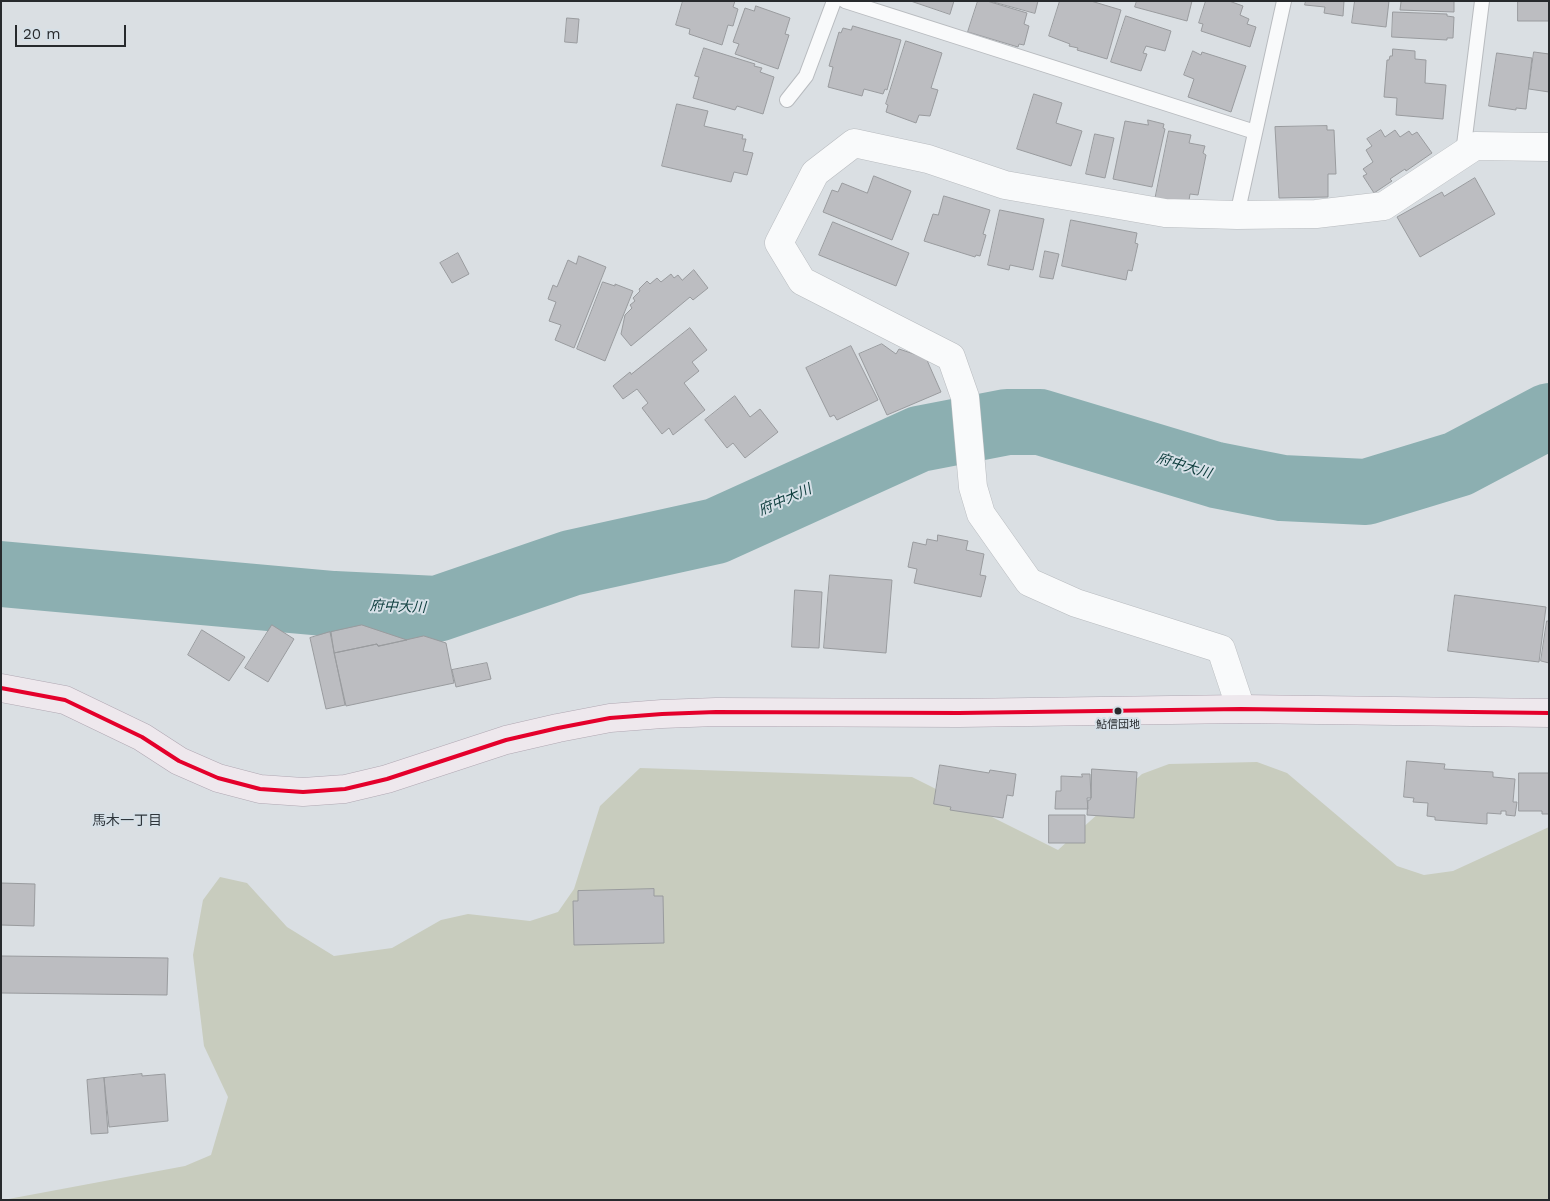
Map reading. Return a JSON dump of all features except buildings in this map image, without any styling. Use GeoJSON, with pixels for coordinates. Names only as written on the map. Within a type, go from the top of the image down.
{"type":"FeatureCollection","features":[{"type":"Feature","properties":{"kind":"main road"},"geometry":{"type":"LineString","coordinates":[[1,688],[65,700],[142,737],[179,760],[218,778],[260,789],[303,792],[345,789],[387,779],[506,740],[558,728],[610,718],[654,714],[716,712],[959,713],[1241,709],[1549,713]]}},
{"type":"Feature","properties":{"kind":"street"},"geometry":{"type":"LineString","coordinates":[[1241,709],[1221,649],[1076,603],[1030,582],[981,514],[973,487],[965,397],[951,357],[802,281],[779,243],[816,173],[854,144],[928,159],[1006,185],[1165,214],[1316,214],[1384,206],[1475,146],[1549,147]]}},
{"type":"Feature","properties":{"kind":"lane"},"geometry":{"type":"LineString","coordinates":[[787,100],[806,76],[834,1]]}},
{"type":"Feature","properties":{"kind":"lane"},"geometry":{"type":"LineString","coordinates":[[845,1],[1255,132]]}},
{"type":"Feature","properties":{"kind":"lane"},"geometry":{"type":"LineString","coordinates":[[1237,215],[1284,1]]}},
{"type":"Feature","properties":{"kind":"lane"},"geometry":{"type":"LineString","coordinates":[[1463,153],[1482,1]]}},
{"type":"Feature","properties":{"kind":"shaded area"},"geometry":{"type":"Polygon","coordinates":[[[1257,762],[1287,773],[1397,866],[1424,875],[1453,871],[1549,827],[1549,1200],[3,1200],[185,1166],[211,1155],[228,1097],[204,1046],[193,955],[203,900],[220,877],[247,883],[287,927],[334,956],[392,948],[441,920],[468,914],[530,921],[558,912],[574,889],[600,806],[640,768],[912,777],[1058,850],[1142,774],[1169,764],[1257,762]]]}},
{"type":"Feature","properties":{"kind":"waterway","name":"府中大川"},"geometry":{"type":"LineString","coordinates":[[1,574],[334,604],[437,609],[571,563],[716,531],[919,439],[1007,422],[1040,422],[1216,475],[1282,488],[1366,492],[1458,464],[1549,416]]}},
{"type":"Feature","properties":{"kind":"transit line"},"geometry":{"type":"LineString","coordinates":[[1,688],[65,700],[142,737],[179,761],[218,778],[260,789],[303,792],[345,789],[387,779],[506,740],[558,728],[610,718],[662,714],[716,712],[959,713],[1241,709],[1549,713]]}},
{"type":"Feature","properties":{"kind":"place","name":"鮎信団地"},"geometry":{"type":"Point","coordinates":[1118,711]}},
{"type":"Feature","properties":{"kind":"district","name":"馬木一丁目"},"geometry":{"type":"Point","coordinates":[127,821]}}]}
